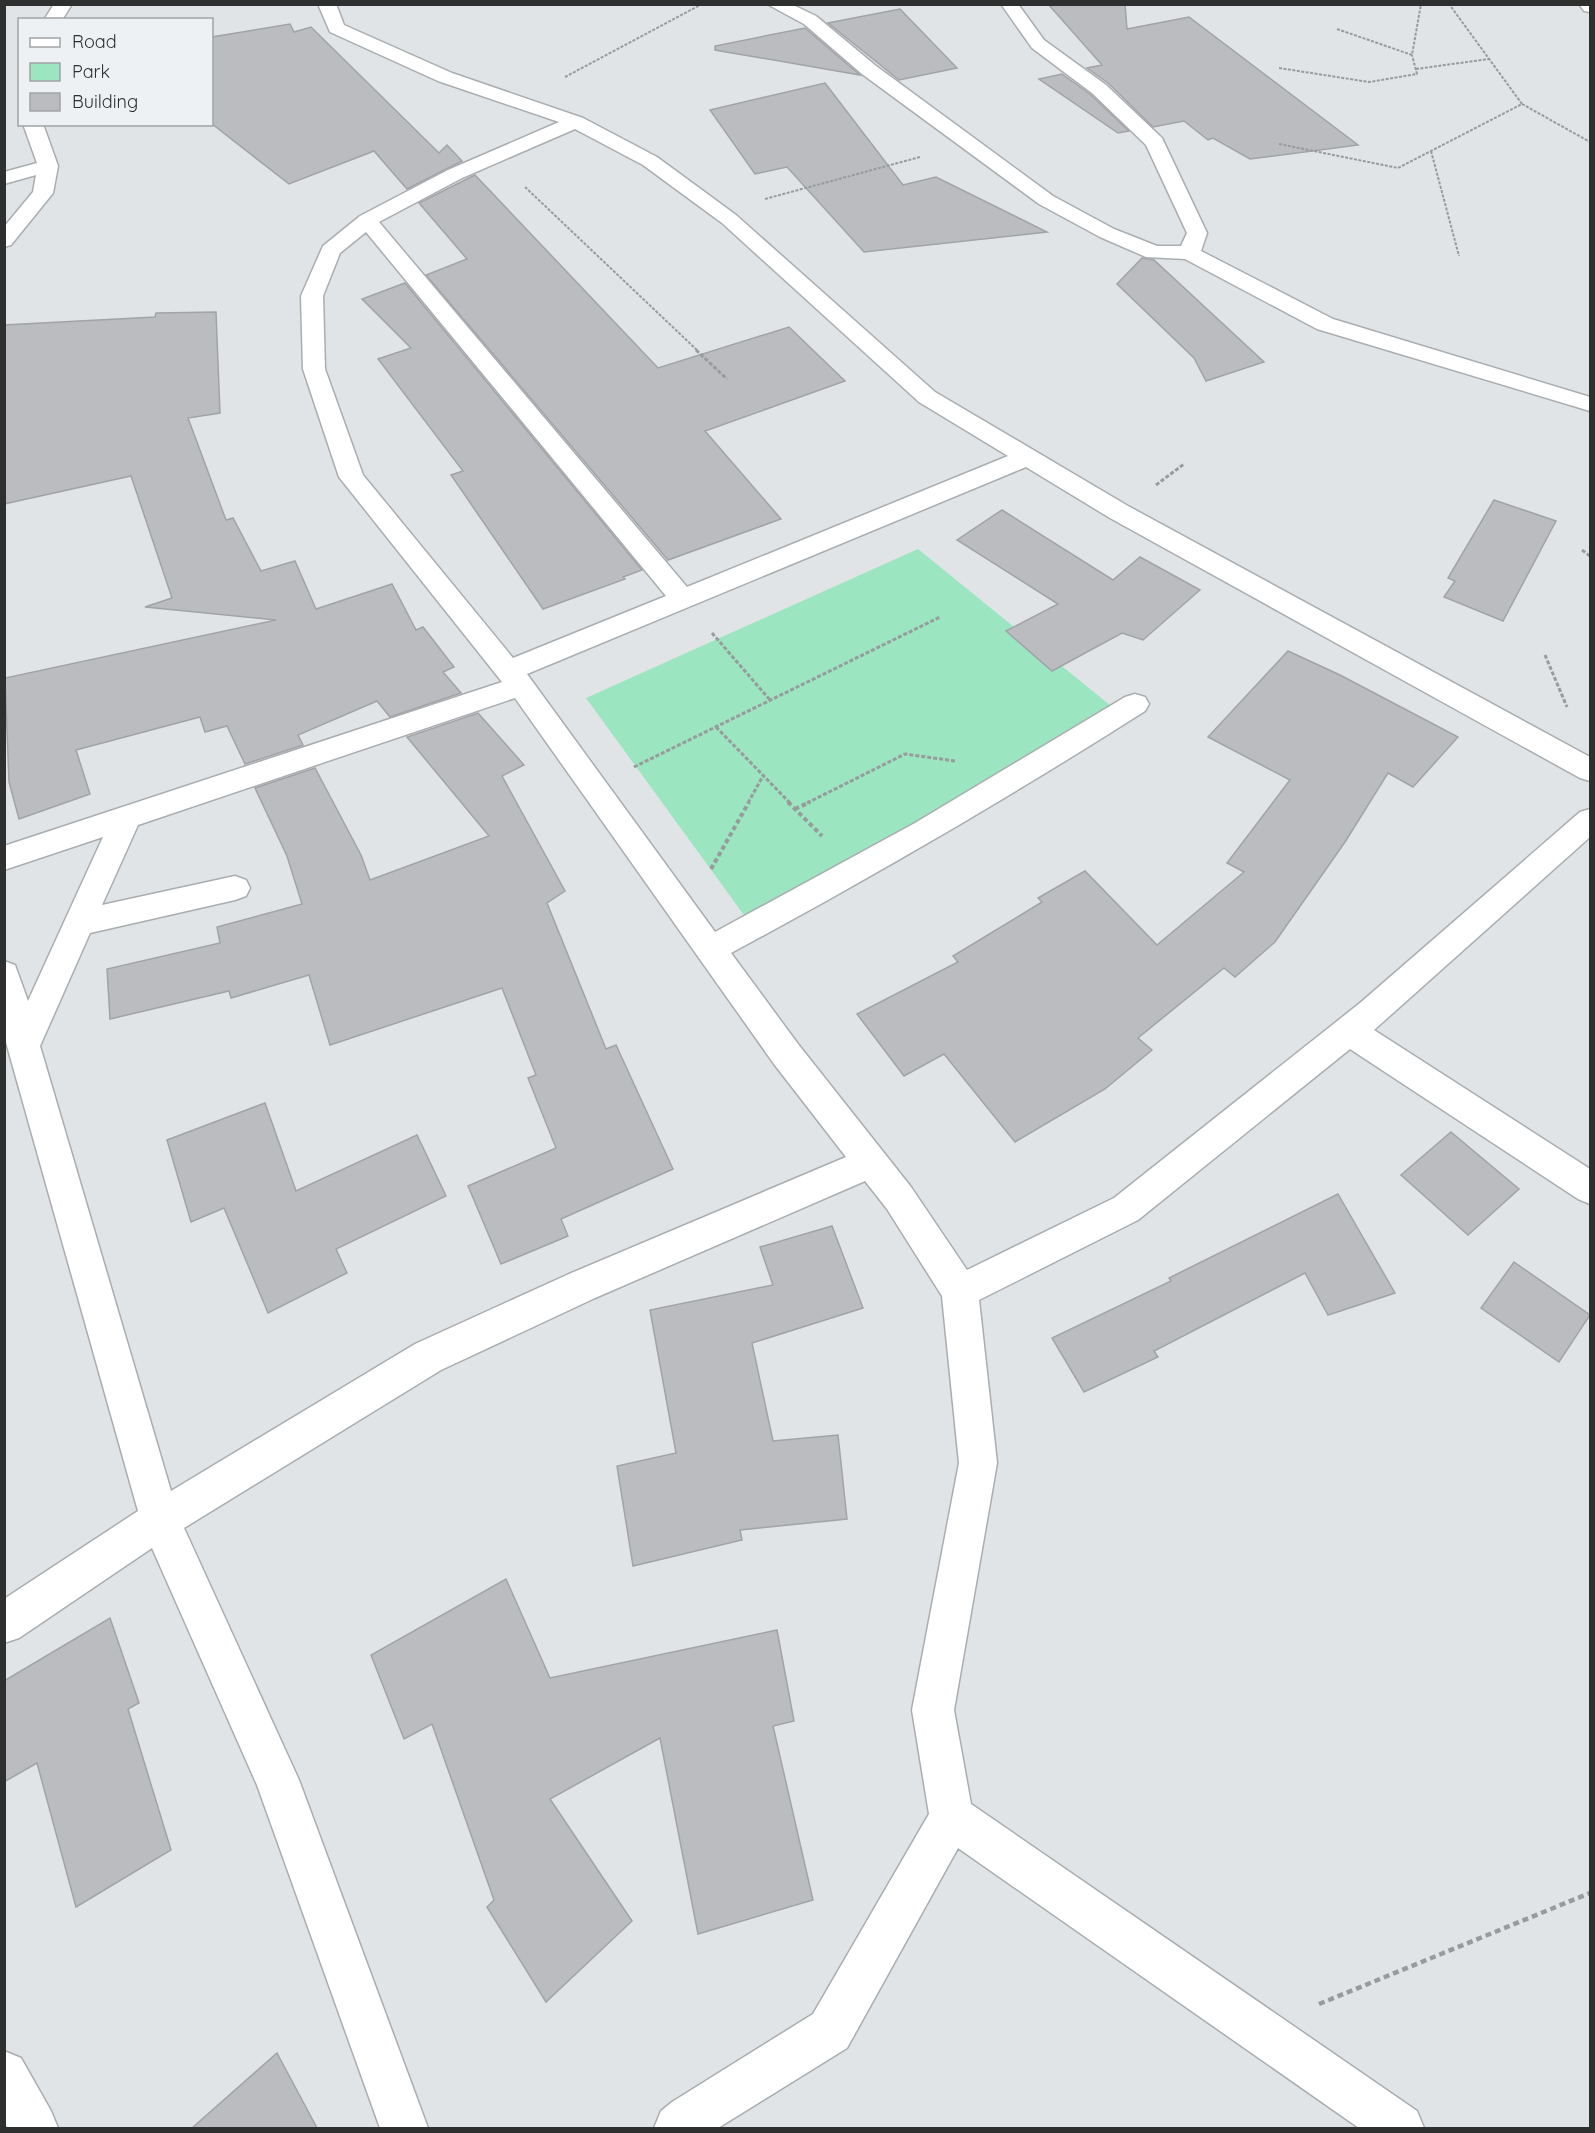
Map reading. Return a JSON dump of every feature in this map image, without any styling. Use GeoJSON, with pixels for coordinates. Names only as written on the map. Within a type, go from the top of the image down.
{"type":"FeatureCollection","features":[{"type":"Feature","properties":{"kind":"street"},"geometry":{"type":"LineString","coordinates":[[54,18],[63,4]]}},
{"type":"Feature","properties":{"kind":"street"},"geometry":{"type":"LineString","coordinates":[[327,4],[336,28],[445,77],[576,122],[650,160],[718,211],[927,397],[1119,512],[1590,770]]}},
{"type":"Feature","properties":{"kind":"street"},"geometry":{"type":"LineString","coordinates":[[776,4],[810,20],[869,70],[967,145],[1046,200],[1107,232],[1154,252],[1189,253],[1325,324],[1590,404]]}},
{"type":"Feature","properties":{"kind":"street"},"geometry":{"type":"LineString","coordinates":[[1008,4],[1038,44],[1099,89],[1155,142],[1197,233],[1189,253]]}},
{"type":"Feature","properties":{"kind":"street"},"geometry":{"type":"LineString","coordinates":[[576,122],[494,158],[367,220],[330,250],[312,296],[314,369],[351,477],[514,679],[786,1054],[899,1198],[960,1291],[978,1463],[933,1710],[951,1817],[830,2031],[687,2125]]}},
{"type":"Feature","properties":{"kind":"street"},"geometry":{"type":"LineString","coordinates":[[4,241],[43,193],[48,166],[34,126]]}},
{"type":"Feature","properties":{"kind":"street"},"geometry":{"type":"LineString","coordinates":[[4,178],[48,166]]}},
{"type":"Feature","properties":{"kind":"street"},"geometry":{"type":"LineString","coordinates":[[367,220],[682,598]]}},
{"type":"Feature","properties":{"kind":"street"},"geometry":{"type":"LineString","coordinates":[[4,858],[126,818],[514,679],[682,598],[1027,457]]}},
{"type":"Feature","properties":{"kind":"street"},"geometry":{"type":"LineString","coordinates":[[711,950],[856,871],[1031,770],[1135,704]]}},
{"type":"Feature","properties":{"kind":"street"},"geometry":{"type":"LineString","coordinates":[[24,1046],[126,818]]}},
{"type":"Feature","properties":{"kind":"street"},"geometry":{"type":"LineString","coordinates":[[960,1291],[1126,1209],[1348,1030],[1590,820]]}},
{"type":"Feature","properties":{"kind":"street"},"geometry":{"type":"LineString","coordinates":[[79,923],[235,888]]}},
{"type":"Feature","properties":{"kind":"street"},"geometry":{"type":"LineString","coordinates":[[4,974],[160,1520],[277,1780],[404,2128]]}},
{"type":"Feature","properties":{"kind":"street"},"geometry":{"type":"LineString","coordinates":[[1348,1030],[1590,1188]]}},
{"type":"Feature","properties":{"kind":"street"},"geometry":{"type":"LineString","coordinates":[[4,1623],[160,1520],[428,1357],[582,1286],[871,1162]]}},
{"type":"Feature","properties":{"kind":"street"},"geometry":{"type":"LineString","coordinates":[[951,1817],[1400,2128]]}},
{"type":"Feature","properties":{"kind":"street"},"geometry":{"type":"LineString","coordinates":[[4,2075],[34,2128]]}},
{"type":"Feature","properties":{"kind":"path"},"geometry":{"type":"LineString","coordinates":[[517,102],[702,4]]}},
{"type":"Feature","properties":{"kind":"path"},"geometry":{"type":"LineString","coordinates":[[1279,68],[1369,82],[1417,74],[1412,55],[1421,4]]}},
{"type":"Feature","properties":{"kind":"path"},"geometry":{"type":"LineString","coordinates":[[1449,4],[1522,104],[1590,142]]}},
{"type":"Feature","properties":{"kind":"path"},"geometry":{"type":"LineString","coordinates":[[1337,29],[1412,55]]}},
{"type":"Feature","properties":{"kind":"path"},"geometry":{"type":"LineString","coordinates":[[1416,69],[1490,59]]}},
{"type":"Feature","properties":{"kind":"path"},"geometry":{"type":"LineString","coordinates":[[1279,144],[1398,168],[1522,104]]}},
{"type":"Feature","properties":{"kind":"path"},"geometry":{"type":"LineString","coordinates":[[718,211],[967,145]]}},
{"type":"Feature","properties":{"kind":"path"},"geometry":{"type":"LineString","coordinates":[[1431,151],[1459,256]]}},
{"type":"Feature","properties":{"kind":"path"},"geometry":{"type":"LineString","coordinates":[[494,158],[727,379]]}},
{"type":"Feature","properties":{"kind":"path"},"geometry":{"type":"LineString","coordinates":[[1582,550],[1590,556]]}},
{"type":"Feature","properties":{"kind":"path"},"geometry":{"type":"LineString","coordinates":[[682,598],[770,700]]}},
{"type":"Feature","properties":{"kind":"path"},"geometry":{"type":"LineString","coordinates":[[593,787],[940,617]]}},
{"type":"Feature","properties":{"kind":"path"},"geometry":{"type":"LineString","coordinates":[[716,727],[856,871]]}},
{"type":"Feature","properties":{"kind":"path"},"geometry":{"type":"LineString","coordinates":[[795,809],[905,754],[1031,770]]}},
{"type":"Feature","properties":{"kind":"path"},"geometry":{"type":"LineString","coordinates":[[686,915],[763,776]]}},
{"type":"Feature","properties":{"kind":"path"},"geometry":{"type":"LineString","coordinates":[[1257,2029],[1590,1893]]}},
{"type":"Feature","properties":{"kind":"green space"},"geometry":{"type":"Polygon","coordinates":[[[918,549],[1111,706],[749,922],[586,698],[918,549]]]}},
{"type":"Feature","properties":{"kind":"building"},"geometry":{"type":"Polygon","coordinates":[[[1048,4],[1125,4],[1127,29],[1189,17],[1358,145],[1250,159],[1213,138],[1208,140],[1184,121],[1153,127],[1108,83],[1087,68],[1102,65],[1048,4]]]}},
{"type":"Feature","properties":{"kind":"building"},"geometry":{"type":"Polygon","coordinates":[[[900,9],[957,68],[899,80],[828,23],[900,9]]]}},
{"type":"Feature","properties":{"kind":"building"},"geometry":{"type":"Polygon","coordinates":[[[290,24],[294,32],[311,27],[439,153],[447,145],[462,161],[407,189],[374,151],[289,184],[213,125],[213,37],[290,24]]]}},
{"type":"Feature","properties":{"kind":"building"},"geometry":{"type":"Polygon","coordinates":[[[805,28],[860,75],[715,50],[715,46],[805,28]]]}},
{"type":"Feature","properties":{"kind":"building"},"geometry":{"type":"Polygon","coordinates":[[[1062,74],[1091,95],[1129,131],[1118,133],[1039,79],[1062,74]]]}},
{"type":"Feature","properties":{"kind":"building"},"geometry":{"type":"Polygon","coordinates":[[[825,83],[903,185],[936,177],[1047,232],[864,252],[787,167],[755,174],[710,110],[825,83]]]}},
{"type":"Feature","properties":{"kind":"building"},"geometry":{"type":"Polygon","coordinates":[[[475,175],[658,368],[789,327],[845,381],[705,431],[781,519],[668,560],[426,275],[467,259],[419,203],[475,175]]]}},
{"type":"Feature","properties":{"kind":"building"},"geometry":{"type":"Polygon","coordinates":[[[1142,258],[1154,260],[1264,362],[1206,381],[1194,358],[1117,284],[1142,258]]]}},
{"type":"Feature","properties":{"kind":"building"},"geometry":{"type":"Polygon","coordinates":[[[405,283],[642,570],[623,577],[625,579],[543,609],[451,475],[463,471],[378,359],[411,348],[362,299],[405,283]]]}},
{"type":"Feature","properties":{"kind":"building"},"geometry":{"type":"Polygon","coordinates":[[[216,312],[220,413],[188,418],[226,520],[233,518],[261,571],[295,561],[316,609],[392,584],[416,630],[423,627],[454,667],[443,672],[461,693],[390,717],[377,701],[298,735],[303,745],[245,764],[227,726],[205,732],[200,717],[76,750],[90,794],[19,819],[9,782],[5,678],[276,620],[145,607],[172,598],[131,476],[4,504],[4,325],[155,317],[156,313],[216,312]]]}},
{"type":"Feature","properties":{"kind":"building"},"geometry":{"type":"Polygon","coordinates":[[[1494,500],[1556,521],[1503,621],[1444,597],[1455,581],[1448,578],[1494,500]]]}},
{"type":"Feature","properties":{"kind":"building"},"geometry":{"type":"Polygon","coordinates":[[[1002,510],[1113,580],[1140,557],[1200,590],[1143,640],[1122,633],[1052,671],[1006,631],[1058,604],[957,540],[1002,510]]]}},
{"type":"Feature","properties":{"kind":"building"},"geometry":{"type":"Polygon","coordinates":[[[1288,651],[1340,675],[1458,737],[1413,787],[1388,773],[1345,842],[1275,942],[1235,977],[1224,968],[1138,1038],[1152,1050],[1105,1089],[1015,1142],[944,1054],[904,1076],[857,1014],[958,962],[953,956],[1042,902],[1038,898],[1085,871],[1157,945],[1244,872],[1227,863],[1290,780],[1208,737],[1288,651]]]}},
{"type":"Feature","properties":{"kind":"building"},"geometry":{"type":"Polygon","coordinates":[[[478,713],[524,765],[502,776],[565,891],[547,903],[606,1049],[616,1045],[673,1169],[561,1219],[568,1236],[501,1264],[468,1186],[556,1148],[528,1078],[536,1075],[502,988],[330,1045],[309,975],[231,998],[229,991],[110,1019],[107,969],[220,943],[217,927],[302,904],[287,856],[255,788],[315,768],[361,855],[370,880],[489,836],[407,737],[478,713]]]}},
{"type":"Feature","properties":{"kind":"building"},"geometry":{"type":"Polygon","coordinates":[[[265,1103],[296,1191],[417,1135],[446,1196],[336,1249],[347,1273],[268,1313],[224,1208],[191,1222],[167,1140],[265,1103]]]}},
{"type":"Feature","properties":{"kind":"building"},"geometry":{"type":"Polygon","coordinates":[[[1451,1132],[1519,1189],[1468,1235],[1401,1175],[1451,1132]]]}},
{"type":"Feature","properties":{"kind":"building"},"geometry":{"type":"Polygon","coordinates":[[[1338,1194],[1395,1293],[1328,1315],[1305,1273],[1154,1351],[1158,1357],[1084,1392],[1052,1338],[1171,1281],[1169,1278],[1338,1194]]]}},
{"type":"Feature","properties":{"kind":"building"},"geometry":{"type":"Polygon","coordinates":[[[832,1226],[863,1308],[752,1343],[773,1441],[838,1435],[847,1519],[740,1530],[742,1540],[633,1566],[617,1466],[676,1453],[650,1310],[773,1285],[760,1247],[832,1226]]]}},
{"type":"Feature","properties":{"kind":"building"},"geometry":{"type":"Polygon","coordinates":[[[1514,1262],[1590,1315],[1559,1362],[1481,1308],[1514,1262]]]}},
{"type":"Feature","properties":{"kind":"building"},"geometry":{"type":"Polygon","coordinates":[[[506,1579],[550,1678],[777,1630],[794,1721],[773,1726],[813,1900],[698,1934],[660,1738],[550,1799],[632,1921],[546,2002],[487,1907],[494,1900],[432,1724],[404,1739],[371,1655],[506,1579]]]}},
{"type":"Feature","properties":{"kind":"building"},"geometry":{"type":"Polygon","coordinates":[[[110,1618],[139,1703],[128,1709],[171,1850],[76,1907],[37,1763],[4,1782],[4,1681],[110,1618]]]}},
{"type":"Feature","properties":{"kind":"building"},"geometry":{"type":"Polygon","coordinates":[[[277,2053],[317,2128],[192,2128],[277,2053]]]}}]}
